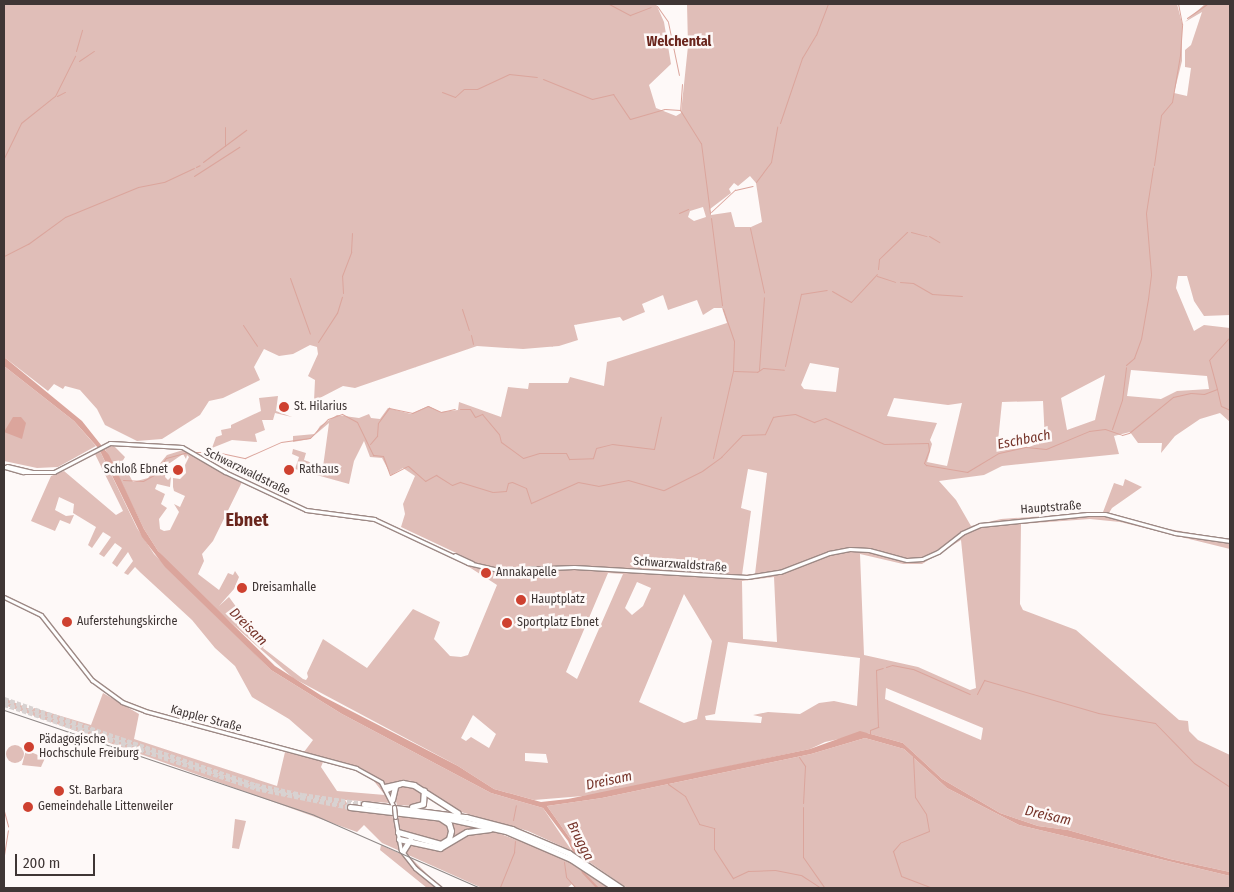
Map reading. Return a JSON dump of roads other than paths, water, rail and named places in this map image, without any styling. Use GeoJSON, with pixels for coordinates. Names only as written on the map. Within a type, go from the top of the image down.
{"type":"FeatureCollection","features":[{"type":"Feature","properties":{"kind":"highway"},"geometry":{"type":"LineString","coordinates":[[386,788],[395,787],[401,783]]}},
{"type":"Feature","properties":{"kind":"highway"},"geometry":{"type":"LineString","coordinates":[[386,788],[401,783],[424,790],[445,808],[466,817]]}},
{"type":"Feature","properties":{"kind":"highway"},"geometry":{"type":"LineString","coordinates":[[392,800],[395,787]]}},
{"type":"Feature","properties":{"kind":"highway"},"geometry":{"type":"LineString","coordinates":[[401,808],[422,805],[425,797],[424,790]]}},
{"type":"Feature","properties":{"kind":"highway"},"geometry":{"type":"LineString","coordinates":[[364,804],[466,817],[512,829],[569,852],[622,888]]}},
{"type":"Feature","properties":{"kind":"highway"},"geometry":{"type":"LineString","coordinates":[[350,807],[430,816],[499,829],[571,859],[615,888]]}},
{"type":"Feature","properties":{"kind":"highway"},"geometry":{"type":"LineString","coordinates":[[399,839],[409,838],[435,844],[447,841],[451,832],[449,824],[430,816]]}},
{"type":"Feature","properties":{"kind":"highway"},"geometry":{"type":"LineString","coordinates":[[398,832],[409,838],[440,848],[474,830],[499,829]]}},
{"type":"Feature","properties":{"kind":"highway"},"geometry":{"type":"LineString","coordinates":[[403,852],[409,838]]}},
{"type":"Feature","properties":{"kind":"main road","name":"Schwarzwaldstraße"},"geometry":{"type":"LineString","coordinates":[[4,466],[34,472],[54,472],[105,444],[119,442],[144,447],[168,445],[188,450],[306,510],[374,519],[474,564],[498,570],[574,567],[743,577],[780,572],[841,550],[881,553]]}},
{"type":"Feature","properties":{"kind":"main road","name":"Hauptstraße"},"geometry":{"type":"LineString","coordinates":[[881,553],[907,560],[922,559],[938,552],[962,533],[980,525],[1087,514],[1111,516],[1175,533],[1230,541]]}},
{"type":"Feature","properties":{"kind":"main road","name":"Kappler Straße"},"geometry":{"type":"LineString","coordinates":[[4,596],[41,615],[92,680],[122,702],[144,711],[356,768],[386,788]]}},
{"type":"Feature","properties":{"kind":"main road"},"geometry":{"type":"LineString","coordinates":[[386,788],[392,800],[403,852],[415,868],[440,888]]}},
{"type":"Feature","properties":{"kind":"waterway"},"geometry":{"type":"LineString","coordinates":[[609,4],[630,15],[651,7]]}},
{"type":"Feature","properties":{"kind":"waterway"},"geometry":{"type":"LineString","coordinates":[[780,123],[802,58],[816,35],[828,4]]}},
{"type":"Feature","properties":{"kind":"waterway"},"geometry":{"type":"LineString","coordinates":[[1154,165],[1161,115],[1172,102],[1180,55],[1182,24],[1178,4]]}},
{"type":"Feature","properties":{"kind":"waterway"},"geometry":{"type":"LineString","coordinates":[[1187,18],[1207,4]]}},
{"type":"Feature","properties":{"kind":"waterway"},"geometry":{"type":"LineString","coordinates":[[657,6],[668,22],[679,75]]}},
{"type":"Feature","properties":{"kind":"waterway"},"geometry":{"type":"LineString","coordinates":[[76,51],[82,30]]}},
{"type":"Feature","properties":{"kind":"waterway"},"geometry":{"type":"LineString","coordinates":[[79,61],[94,51]]}},
{"type":"Feature","properties":{"kind":"waterway"},"geometry":{"type":"LineString","coordinates":[[4,158],[21,123],[55,96],[75,56]]}},
{"type":"Feature","properties":{"kind":"waterway"},"geometry":{"type":"LineString","coordinates":[[442,92],[455,97],[464,89],[477,89],[509,74],[537,77]]}},
{"type":"Feature","properties":{"kind":"waterway"},"geometry":{"type":"LineString","coordinates":[[543,79],[592,99],[613,94],[630,119],[665,109],[680,110]]}},
{"type":"Feature","properties":{"kind":"waterway"},"geometry":{"type":"LineString","coordinates":[[682,84],[680,110],[701,143],[710,213]]}},
{"type":"Feature","properties":{"kind":"waterway"},"geometry":{"type":"LineString","coordinates":[[57,96],[65,92]]}},
{"type":"Feature","properties":{"kind":"waterway"},"geometry":{"type":"LineString","coordinates":[[225,127],[225,146]]}},
{"type":"Feature","properties":{"kind":"waterway"},"geometry":{"type":"LineString","coordinates":[[756,182],[771,162],[777,127]]}},
{"type":"Feature","properties":{"kind":"waterway"},"geometry":{"type":"LineString","coordinates":[[203,162],[246,130]]}},
{"type":"Feature","properties":{"kind":"waterway"},"geometry":{"type":"LineString","coordinates":[[194,176],[239,147]]}},
{"type":"Feature","properties":{"kind":"waterway"},"geometry":{"type":"LineString","coordinates":[[196,167],[200,165]]}},
{"type":"Feature","properties":{"kind":"waterway"},"geometry":{"type":"LineString","coordinates":[[4,256],[28,244],[65,217],[138,187],[164,182],[194,168]]}},
{"type":"Feature","properties":{"kind":"waterway"},"geometry":{"type":"LineString","coordinates":[[1126,365],[1134,358],[1141,339],[1148,299],[1151,274],[1146,213],[1153,168]]}},
{"type":"Feature","properties":{"kind":"waterway"},"geometry":{"type":"LineString","coordinates":[[711,212],[735,190],[753,186]]}},
{"type":"Feature","properties":{"kind":"waterway"},"geometry":{"type":"LineString","coordinates":[[679,213],[688,209]]}},
{"type":"Feature","properties":{"kind":"waterway"},"geometry":{"type":"LineString","coordinates":[[711,218],[722,305]]}},
{"type":"Feature","properties":{"kind":"waterway"},"geometry":{"type":"LineString","coordinates":[[750,228],[764,292]]}},
{"type":"Feature","properties":{"kind":"waterway"},"geometry":{"type":"LineString","coordinates":[[878,269],[879,259],[907,232]]}},
{"type":"Feature","properties":{"kind":"waterway"},"geometry":{"type":"LineString","coordinates":[[911,232],[926,236]]}},
{"type":"Feature","properties":{"kind":"waterway"},"geometry":{"type":"LineString","coordinates":[[343,293],[342,276],[351,252],[352,233]]}},
{"type":"Feature","properties":{"kind":"waterway"},"geometry":{"type":"LineString","coordinates":[[929,236],[939,242]]}},
{"type":"Feature","properties":{"kind":"waterway"},"geometry":{"type":"LineString","coordinates":[[832,291],[851,302],[877,274]]}},
{"type":"Feature","properties":{"kind":"waterway"},"geometry":{"type":"LineString","coordinates":[[877,276],[895,282]]}},
{"type":"Feature","properties":{"kind":"waterway"},"geometry":{"type":"LineString","coordinates":[[290,278],[310,334]]}},
{"type":"Feature","properties":{"kind":"waterway"},"geometry":{"type":"LineString","coordinates":[[900,282],[913,283],[932,294],[962,296]]}},
{"type":"Feature","properties":{"kind":"waterway"},"geometry":{"type":"LineString","coordinates":[[785,366],[801,294],[827,290]]}},
{"type":"Feature","properties":{"kind":"waterway"},"geometry":{"type":"LineString","coordinates":[[318,342],[337,313],[342,297]]}},
{"type":"Feature","properties":{"kind":"waterway"},"geometry":{"type":"LineString","coordinates":[[759,370],[764,297]]}},
{"type":"Feature","properties":{"kind":"waterway"},"geometry":{"type":"LineString","coordinates":[[462,309],[469,330]]}},
{"type":"Feature","properties":{"kind":"waterway"},"geometry":{"type":"LineString","coordinates":[[713,458],[733,371],[734,341],[723,309]]}},
{"type":"Feature","properties":{"kind":"waterway"},"geometry":{"type":"LineString","coordinates":[[243,325],[257,346]]}},
{"type":"Feature","properties":{"kind":"waterway"},"geometry":{"type":"LineString","coordinates":[[471,335],[473,344]]}},
{"type":"Feature","properties":{"kind":"waterway"},"geometry":{"type":"LineString","coordinates":[[1217,389],[1209,360],[1230,337]]}},
{"type":"Feature","properties":{"kind":"waterway"},"geometry":{"type":"LineString","coordinates":[[1112,429],[1122,400],[1126,367]]}},
{"type":"Feature","properties":{"kind":"waterway"},"geometry":{"type":"LineString","coordinates":[[734,371],[757,372],[763,368],[784,370]]}},
{"type":"Feature","properties":{"kind":"waterway","name":"Eschbach"},"geometry":{"type":"LineString","coordinates":[[193,452],[216,452],[245,458],[281,442],[310,438],[328,419],[342,414],[357,422],[373,455],[383,456],[390,475],[408,466],[425,481],[436,475],[452,485],[460,482],[493,492],[506,491],[508,483],[512,482],[526,488],[531,503],[578,482],[598,486],[628,480],[664,490],[702,471],[721,457],[742,435],[765,434],[773,417],[778,416],[795,414],[814,422],[825,418],[884,444],[928,443],[929,450],[924,463],[926,465],[967,472],[999,453],[1026,447],[1046,449],[1089,431],[1105,429],[1122,435],[1129,433],[1173,397],[1191,393],[1204,394],[1217,389],[1221,406],[1230,410]]}},
{"type":"Feature","properties":{"kind":"waterway"},"geometry":{"type":"LineString","coordinates":[[370,444],[377,436],[378,423],[389,408],[412,413],[428,406],[441,412],[455,409]]}},
{"type":"Feature","properties":{"kind":"waterway"},"geometry":{"type":"LineString","coordinates":[[460,409],[470,409],[475,417],[482,414],[499,434],[501,442],[523,458],[539,453],[566,453],[569,459],[593,458],[596,448],[612,444],[654,449],[661,417]]}},
{"type":"Feature","properties":{"kind":"waterway","name":"Eschbach"},"geometry":{"type":"LineString","coordinates":[[123,480],[143,481],[154,475],[166,458],[189,452]]}},
{"type":"Feature","properties":{"kind":"waterway"},"geometry":{"type":"LineString","coordinates":[[886,667],[892,665],[913,669],[970,694]]}},
{"type":"Feature","properties":{"kind":"waterway"},"geometry":{"type":"LineString","coordinates":[[870,734],[870,730],[878,727],[876,670],[883,668]]}},
{"type":"Feature","properties":{"kind":"waterway"},"geometry":{"type":"LineString","coordinates":[[977,694],[984,680],[1098,713],[1155,723],[1194,763],[1230,787]]}},
{"type":"Feature","properties":{"kind":"waterway"},"geometry":{"type":"LineString","coordinates":[[913,756],[915,797],[926,814],[929,831],[900,843],[893,851],[901,876],[932,888]]}},
{"type":"Feature","properties":{"kind":"waterway"},"geometry":{"type":"LineString","coordinates":[[799,757],[805,766],[803,803]]}},
{"type":"Feature","properties":{"kind":"waterway"},"geometry":{"type":"LineString","coordinates":[[668,784],[685,796],[699,824],[714,828],[714,849],[733,878],[748,871],[775,870],[801,875],[821,888]]}},
{"type":"Feature","properties":{"kind":"waterway"},"geometry":{"type":"LineString","coordinates":[[513,820],[516,805]]}},
{"type":"Feature","properties":{"kind":"waterway"},"geometry":{"type":"LineString","coordinates":[[803,807],[803,857],[825,888]]}},
{"type":"Feature","properties":{"kind":"waterway"},"geometry":{"type":"LineString","coordinates":[[4,811],[8,826]]}},
{"type":"Feature","properties":{"kind":"waterway"},"geometry":{"type":"LineString","coordinates":[[4,855],[8,830]]}},
{"type":"Feature","properties":{"kind":"waterway"},"geometry":{"type":"LineString","coordinates":[[500,887],[514,852],[515,841]]}},
{"type":"Feature","properties":{"kind":"waterway"},"geometry":{"type":"LineString","coordinates":[[564,862],[566,877],[576,888]]}},
{"type":"Feature","properties":{"kind":"tunnel"},"geometry":{"type":"LineString","coordinates":[[4,699],[255,785],[302,795],[364,804]]}},
{"type":"Feature","properties":{"kind":"tunnel"},"geometry":{"type":"LineString","coordinates":[[4,704],[256,788],[350,807]]}},
{"type":"Feature","properties":{"kind":"railway"},"geometry":{"type":"LineString","coordinates":[[4,710],[314,815],[480,888]]}},
{"type":"Feature","properties":{"kind":"place","name":"St. Hilarius"},"geometry":{"type":"Point","coordinates":[284,407]}},
{"type":"Feature","properties":{"kind":"place","name":"Schloß Ebnet"},"geometry":{"type":"Point","coordinates":[178,470]}},
{"type":"Feature","properties":{"kind":"place","name":"Rathaus"},"geometry":{"type":"Point","coordinates":[289,470]}},
{"type":"Feature","properties":{"kind":"place","name":"Annakapelle"},"geometry":{"type":"Point","coordinates":[486,573]}},
{"type":"Feature","properties":{"kind":"place","name":"Dreisamhalle"},"geometry":{"type":"Point","coordinates":[242,588]}},
{"type":"Feature","properties":{"kind":"place","name":"Hauptplatz"},"geometry":{"type":"Point","coordinates":[521,600]}},
{"type":"Feature","properties":{"kind":"place","name":"Auferstehungskirche"},"geometry":{"type":"Point","coordinates":[67,622]}},
{"type":"Feature","properties":{"kind":"place","name":"Sportplatz Ebnet"},"geometry":{"type":"Point","coordinates":[507,623]}},
{"type":"Feature","properties":{"kind":"place","name":"Pädagogische Hochschule Freiburg"},"geometry":{"type":"Point","coordinates":[29,747]}},
{"type":"Feature","properties":{"kind":"place","name":"St. Barbara"},"geometry":{"type":"Point","coordinates":[59,791]}},
{"type":"Feature","properties":{"kind":"place","name":"Gemeindehalle Littenweiler"},"geometry":{"type":"Point","coordinates":[28,807]}},
{"type":"Feature","properties":{"kind":"district","name":"Welchental"},"geometry":{"type":"Point","coordinates":[679,42]}},
{"type":"Feature","properties":{"kind":"district","name":"Ebnet"},"geometry":{"type":"Point","coordinates":[247,520]}},
{"type":"Feature","properties":{"kind":"water label","name":"Dreisam"},"geometry":{"type":"Point","coordinates":[248,627]}},
{"type":"Feature","properties":{"kind":"water label","name":"Dreisam"},"geometry":{"type":"Point","coordinates":[609,781]}},
{"type":"Feature","properties":{"kind":"water label","name":"Dreisam"},"geometry":{"type":"Point","coordinates":[1048,816]}},
{"type":"Feature","properties":{"kind":"water label","name":"Brugga"},"geometry":{"type":"Point","coordinates":[580,841]}}]}
